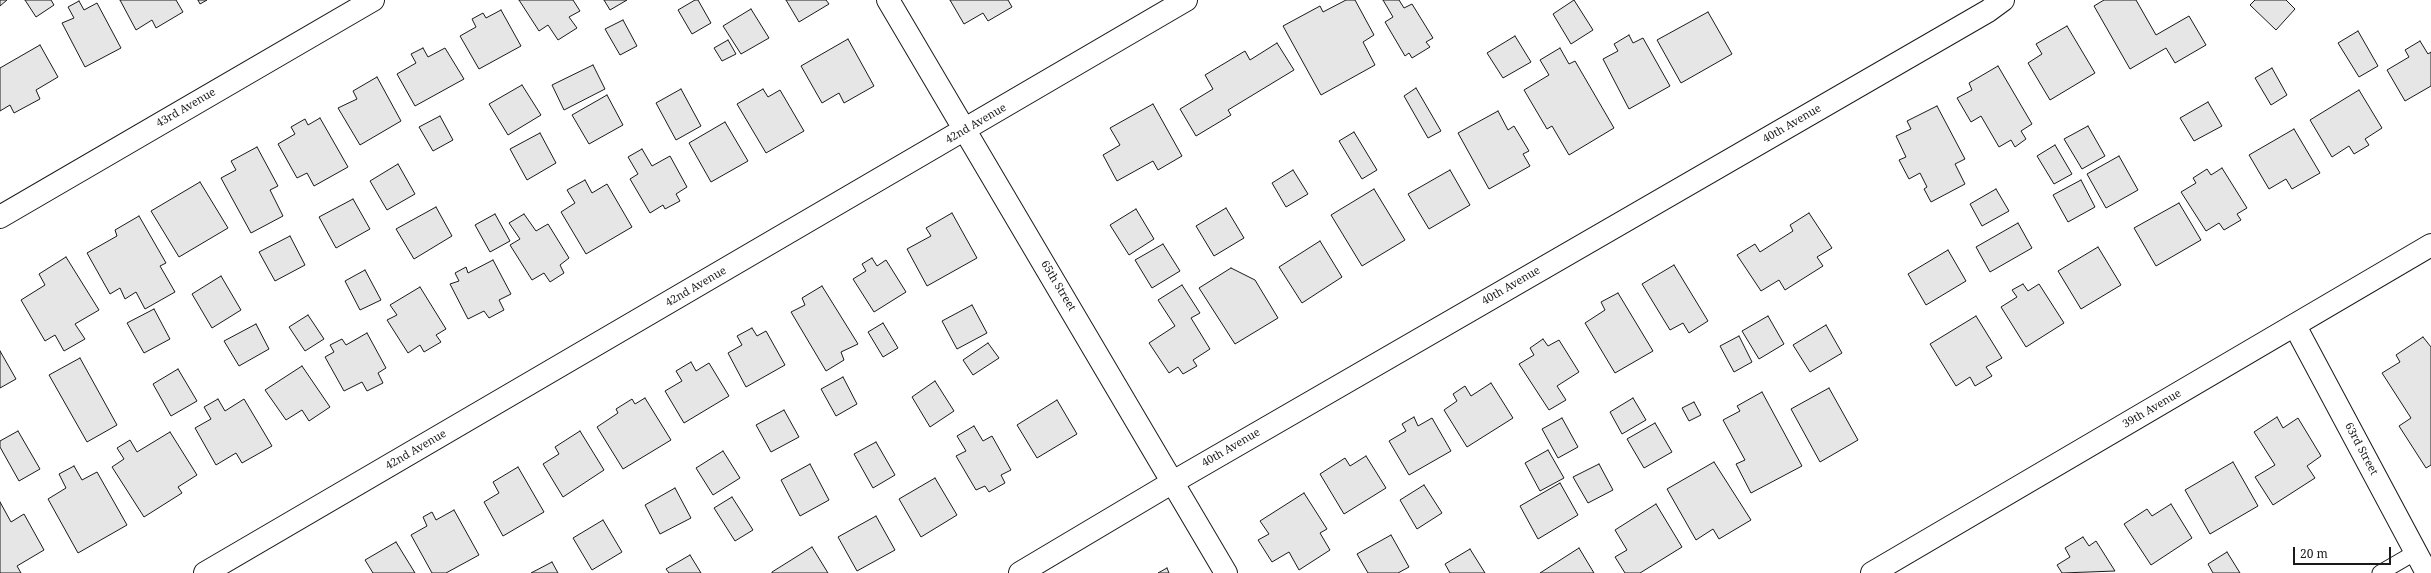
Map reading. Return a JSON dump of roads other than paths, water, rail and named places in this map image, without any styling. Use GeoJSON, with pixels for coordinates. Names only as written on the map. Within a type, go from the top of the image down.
{"type":"FeatureCollection","features":[{"type":"Feature","properties":{"kind":"street","name":"43rd Avenue"},"geometry":{"type":"LineString","coordinates":[[0,217],[372,0]]}},
{"type":"Feature","properties":{"kind":"street","name":"65th Street"},"geometry":{"type":"LineString","coordinates":[[888,0],[1226,573]]}},
{"type":"Feature","properties":{"kind":"street","name":"42nd Avenue"},"geometry":{"type":"LineString","coordinates":[[205,573],[966,130],[1186,0]]}},
{"type":"Feature","properties":{"kind":"street","name":"40th Avenue"},"geometry":{"type":"LineString","coordinates":[[1020,573],[1173,482],[1988,11],[2003,0]]}},
{"type":"Feature","properties":{"kind":"street","name":"39th Avenue"},"geometry":{"type":"LineString","coordinates":[[1872,573],[2431,245]]}},
{"type":"Feature","properties":{"kind":"street","name":"63rd Street"},"geometry":{"type":"LineString","coordinates":[[2295,326],[2427,573]]}},
{"type":"Feature","properties":{"kind":"lane"},"geometry":{"type":"LineString","coordinates":[[2380,573],[2416,552]]}}]}
